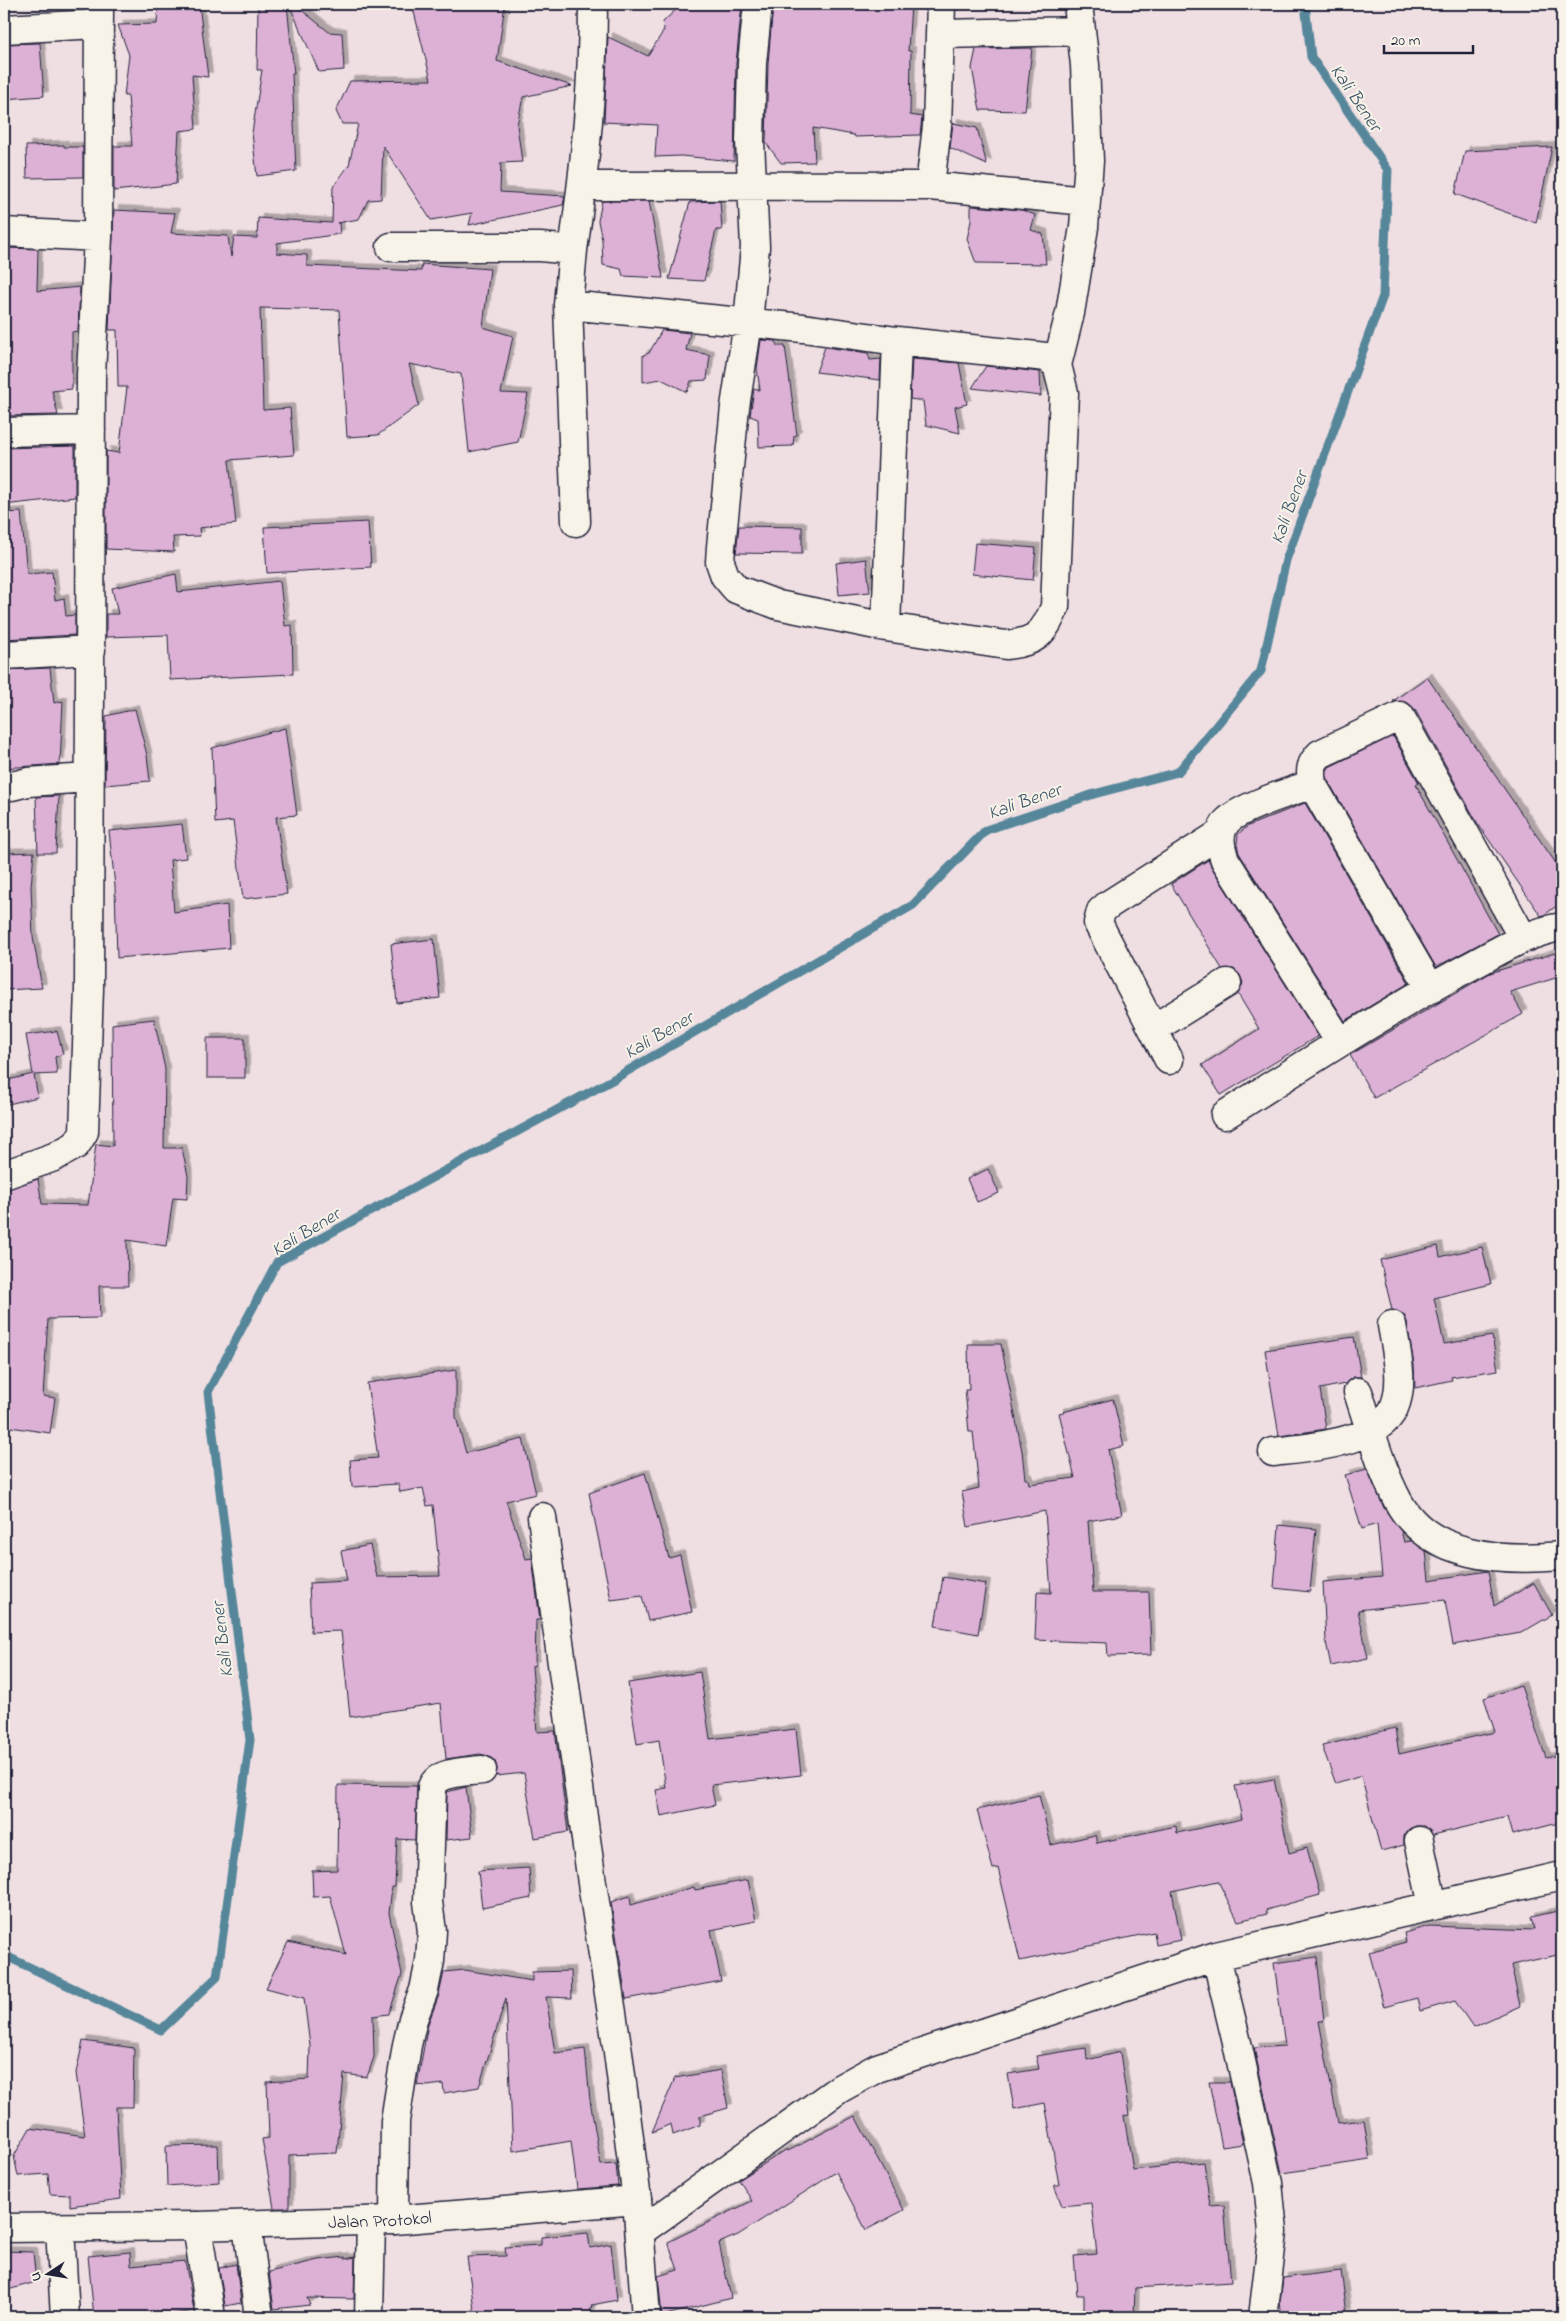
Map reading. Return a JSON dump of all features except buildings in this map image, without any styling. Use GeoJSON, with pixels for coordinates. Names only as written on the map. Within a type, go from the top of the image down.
{"type":"FeatureCollection","features":[{"type":"Feature","properties":{"kind":"street"},"geometry":{"type":"LineString","coordinates":[[576,522],[568,305],[582,186],[593,32],[593,4]]}},
{"type":"Feature","properties":{"kind":"street"},"geometry":{"type":"LineString","coordinates":[[758,4],[752,63],[750,141],[754,247],[748,323],[735,407],[721,547],[720,562],[724,576],[736,589],[778,605],[886,627],[1006,646],[1024,643],[1040,635],[1049,623],[1055,607],[1064,393],[1057,365],[1070,313],[1086,200],[1089,161],[1085,65],[1078,4]]}},
{"type":"Feature","properties":{"kind":"street"},"geometry":{"type":"LineString","coordinates":[[930,186],[938,126],[942,4]]}},
{"type":"Feature","properties":{"kind":"street"},"geometry":{"type":"LineString","coordinates":[[4,29],[99,14],[98,237],[91,375],[89,988],[84,1132],[76,1145],[54,1157],[4,1175]]}},
{"type":"Feature","properties":{"kind":"street"},"geometry":{"type":"LineString","coordinates":[[941,34],[1081,31]]}},
{"type":"Feature","properties":{"kind":"street"},"geometry":{"type":"LineString","coordinates":[[582,186],[753,184],[816,187],[930,186],[1086,200]]}},
{"type":"Feature","properties":{"kind":"street"},"geometry":{"type":"LineString","coordinates":[[4,232],[98,237]]}},
{"type":"Feature","properties":{"kind":"street"},"geometry":{"type":"LineString","coordinates":[[392,247],[540,247],[573,250]]}},
{"type":"Feature","properties":{"kind":"street"},"geometry":{"type":"LineString","coordinates":[[568,305],[802,328],[897,341],[1046,357],[1057,365]]}},
{"type":"Feature","properties":{"kind":"street"},"geometry":{"type":"LineString","coordinates":[[886,627],[897,341]]}},
{"type":"Feature","properties":{"kind":"street"},"geometry":{"type":"LineString","coordinates":[[4,432],[91,430]]}},
{"type":"Feature","properties":{"kind":"street"},"geometry":{"type":"LineString","coordinates":[[4,655],[91,650]]}},
{"type":"Feature","properties":{"kind":"street"},"geometry":{"type":"LineString","coordinates":[[1431,989],[1312,784],[1310,770],[1312,762],[1320,754],[1400,716],[1523,938]]}},
{"type":"Feature","properties":{"kind":"street"},"geometry":{"type":"LineString","coordinates":[[4,784],[12,786],[28,782],[89,778]]}},
{"type":"Feature","properties":{"kind":"street"},"geometry":{"type":"LineString","coordinates":[[1312,784],[1261,802],[1225,822],[1221,833],[1221,849],[1225,860],[1340,1042]]}},
{"type":"Feature","properties":{"kind":"street"},"geometry":{"type":"LineString","coordinates":[[1169,1060],[1098,923],[1101,911],[1108,905],[1221,833]]}},
{"type":"Feature","properties":{"kind":"street"},"geometry":{"type":"LineString","coordinates":[[1225,1115],[1340,1042],[1431,989],[1523,938],[1548,929],[1562,927]]}},
{"type":"Feature","properties":{"kind":"street"},"geometry":{"type":"LineString","coordinates":[[1153,1029],[1227,983]]}},
{"type":"Feature","properties":{"kind":"street"},"geometry":{"type":"LineString","coordinates":[[1273,1452],[1326,1445],[1371,1431],[1384,1423],[1394,1408],[1398,1389],[1398,1363],[1392,1325]]}},
{"type":"Feature","properties":{"kind":"street"},"geometry":{"type":"LineString","coordinates":[[1358,1392],[1399,1502],[1422,1531],[1448,1546],[1473,1553],[1525,1559],[1562,1556]]}},
{"type":"Feature","properties":{"kind":"street"},"geometry":{"type":"LineString","coordinates":[[542,1517],[592,1884],[618,2052],[637,2200],[646,2317]]}},
{"type":"Feature","properties":{"kind":"street"},"geometry":{"type":"LineString","coordinates":[[369,2317],[407,2045],[413,2019],[424,1990],[430,1961],[432,1931],[428,1902],[432,1787],[434,1781],[441,1776],[482,1770]]}},
{"type":"Feature","properties":{"kind":"street"},"geometry":{"type":"LineString","coordinates":[[1419,1841],[1433,1906]]}},
{"type":"Feature","properties":{"kind":"street"},"geometry":{"type":"LineString","coordinates":[[640,2232],[839,2089],[877,2068],[1216,1956],[1562,1876]]}},
{"type":"Feature","properties":{"kind":"street"},"geometry":{"type":"LineString","coordinates":[[1216,1956],[1268,2183],[1273,2232],[1263,2317]]}},
{"type":"Feature","properties":{"kind":"street","name":"Jalan Protokol"},"geometry":{"type":"LineString","coordinates":[[4,2228],[247,2225],[382,2220],[637,2200]]}},
{"type":"Feature","properties":{"kind":"street"},"geometry":{"type":"LineString","coordinates":[[247,2225],[259,2317]]}},
{"type":"Feature","properties":{"kind":"street"},"geometry":{"type":"LineString","coordinates":[[197,2226],[211,2317]]}},
{"type":"Feature","properties":{"kind":"street"},"geometry":{"type":"LineString","coordinates":[[60,2228],[65,2317]]}},
{"type":"Feature","properties":{"kind":"waterway","name":"Kali Bener"},"geometry":{"type":"LineString","coordinates":[[4,1955],[161,2030],[217,1977],[250,1740],[208,1392],[277,1262],[612,1080],[913,905],[986,830],[1094,794],[1178,772],[1261,671],[1286,560],[1383,296],[1388,170],[1311,57],[1305,4]]}}]}
